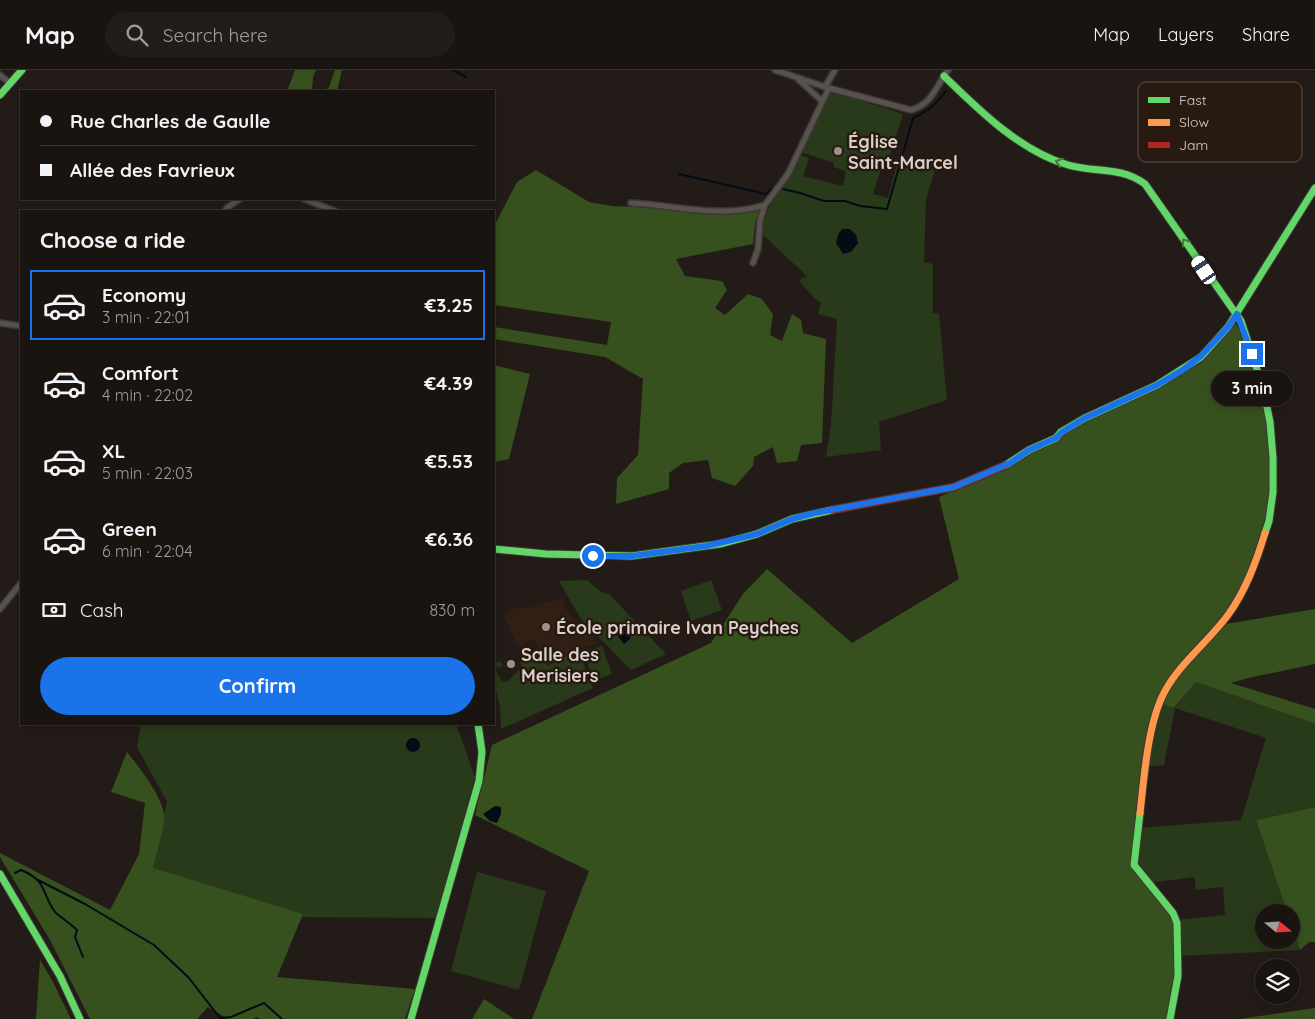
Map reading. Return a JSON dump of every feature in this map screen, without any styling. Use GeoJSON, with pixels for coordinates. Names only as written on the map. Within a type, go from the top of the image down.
{"type":"FeatureCollection","features":[{"type":"Feature","properties":{"kind":"street"},"geometry":{"type":"LineString","coordinates":[[0,95],[22,70]]}},
{"type":"Feature","properties":{"kind":"street"},"geometry":{"type":"LineString","coordinates":[[775,70],[827,87],[911,110],[921,107],[929,100],[946,73],[1002,128],[1034,152],[1069,166],[1085,169],[1117,170],[1138,178],[1153,193],[1204,270],[1236,312],[1263,388],[1270,422],[1274,458],[1274,492],[1269,521],[1251,576],[1228,615],[1181,667],[1165,691],[1154,719],[1144,775],[1134,865],[1173,913],[1177,923],[1178,976],[1170,1019]]}},
{"type":"Feature","properties":{"kind":"street"},"geometry":{"type":"LineString","coordinates":[[753,263],[758,249],[760,220],[765,205],[788,174],[835,70]]}},
{"type":"Feature","properties":{"kind":"street"},"geometry":{"type":"LineString","coordinates":[[0,75],[10,83]]}},
{"type":"Feature","properties":{"kind":"street"},"geometry":{"type":"LineString","coordinates":[[797,78],[822,101]]}},
{"type":"Feature","properties":{"kind":"street"},"geometry":{"type":"LineString","coordinates":[[495,549],[546,554],[632,556],[706,546],[757,534],[792,519],[814,513],[954,487],[1010,463],[1029,450],[1056,438],[1062,432],[1085,418],[1157,385],[1201,356],[1216,340],[1236,312],[1244,294],[1250,290],[1315,188]]}},
{"type":"Feature","properties":{"kind":"street"},"geometry":{"type":"LineString","coordinates":[[227,210],[239,200]]}},
{"type":"Feature","properties":{"kind":"street"},"geometry":{"type":"LineString","coordinates":[[307,200],[332,210]]}},
{"type":"Feature","properties":{"kind":"street"},"geometry":{"type":"LineString","coordinates":[[631,203],[736,212],[765,205]]}},
{"type":"Feature","properties":{"kind":"street"},"geometry":{"type":"LineString","coordinates":[[0,323],[20,326]]}},
{"type":"Feature","properties":{"kind":"street"},"geometry":{"type":"LineString","coordinates":[[0,609],[20,583]]}},
{"type":"Feature","properties":{"kind":"street"},"geometry":{"type":"LineString","coordinates":[[411,1019],[479,781],[483,748],[478,725]]}},
{"type":"Feature","properties":{"kind":"street"},"geometry":{"type":"LineString","coordinates":[[0,874],[60,976],[80,1019]]}},
{"type":"Feature","properties":{"kind":"shaded area"},"geometry":{"type":"Polygon","coordinates":[[[842,229],[850,229],[856,235],[858,243],[851,252],[843,254],[836,243],[842,229]]]}},
{"type":"Feature","properties":{"kind":"shaded area","name":"École primaire Ivan Peyches"},"geometry":{"type":"Polygon","coordinates":[[[562,599],[567,611],[599,643],[578,650],[546,666],[543,660],[543,652],[540,653],[534,639],[519,647],[503,615],[520,606],[521,609],[529,606],[530,608],[540,603],[562,599]]]}},
{"type":"Feature","properties":{"kind":"shaded area"},"geometry":{"type":"Polygon","coordinates":[[[617,627],[625,627],[631,632],[630,639],[624,644],[617,635],[617,627]]]}},
{"type":"Feature","properties":{"kind":"shaded area"},"geometry":{"type":"Polygon","coordinates":[[[413,738],[418,740],[420,745],[418,750],[413,752],[408,750],[406,745],[408,740],[413,738]]]}},
{"type":"Feature","properties":{"kind":"shaded area"},"geometry":{"type":"Polygon","coordinates":[[[495,806],[501,807],[501,814],[497,823],[490,821],[483,814],[495,806]]]}},
{"type":"Feature","properties":{"kind":"green space"},"geometry":{"type":"Polygon","coordinates":[[[295,70],[316,70],[313,77],[312,90],[287,90],[295,70]]]}},
{"type":"Feature","properties":{"kind":"green space"},"geometry":{"type":"Polygon","coordinates":[[[335,70],[342,70],[337,90],[325,90],[329,87],[335,70]]]}},
{"type":"Feature","properties":{"kind":"green space"},"geometry":{"type":"Polygon","coordinates":[[[831,91],[903,114],[889,158],[884,159],[873,194],[888,198],[898,160],[935,170],[926,199],[924,262],[933,264],[933,313],[939,314],[947,400],[879,422],[881,450],[826,457],[831,425],[837,319],[818,314],[821,302],[816,300],[800,282],[801,278],[808,277],[763,235],[763,227],[771,204],[784,183],[797,154],[809,158],[803,176],[843,186],[846,171],[833,167],[834,163],[801,152],[831,91]]]}},
{"type":"Feature","properties":{"kind":"green space"},"geometry":{"type":"Polygon","coordinates":[[[536,170],[589,202],[612,206],[723,215],[760,210],[755,223],[753,244],[676,259],[685,276],[722,281],[727,290],[715,308],[725,315],[748,294],[762,299],[773,314],[770,335],[782,341],[792,314],[801,320],[803,333],[826,339],[822,443],[801,445],[797,461],[777,463],[773,447],[754,457],[753,466],[735,486],[712,478],[708,460],[683,463],[669,473],[669,489],[616,504],[617,478],[638,455],[643,379],[605,357],[495,339],[495,327],[607,345],[611,322],[495,305],[495,224],[517,182],[536,170]]]}},
{"type":"Feature","properties":{"kind":"green space"},"geometry":{"type":"Polygon","coordinates":[[[1235,322],[1267,385],[1276,449],[1277,493],[1262,557],[1245,594],[1226,624],[1315,609],[1315,664],[1231,683],[1315,709],[1315,724],[1196,682],[1174,708],[1159,703],[1156,710],[1134,865],[1177,923],[1178,976],[1170,1019],[532,1019],[589,871],[475,815],[492,745],[711,643],[743,594],[767,569],[852,643],[959,579],[939,497],[998,472],[1094,415],[1156,388],[1202,362],[1235,322]]]}},
{"type":"Feature","properties":{"kind":"green space"},"geometry":{"type":"Polygon","coordinates":[[[495,365],[530,374],[509,459],[495,462],[495,365]]]}},
{"type":"Feature","properties":{"kind":"green space"},"geometry":{"type":"Polygon","coordinates":[[[587,580],[601,592],[609,594],[666,654],[631,670],[581,619],[559,581],[587,580]]]}},
{"type":"Feature","properties":{"kind":"green space"},"geometry":{"type":"Polygon","coordinates":[[[711,580],[722,610],[691,621],[681,591],[711,580]]]}},
{"type":"Feature","properties":{"kind":"green space"},"geometry":{"type":"Polygon","coordinates":[[[602,646],[612,674],[593,681],[584,651],[602,646]]]}},
{"type":"Feature","properties":{"kind":"green space"},"geometry":{"type":"Polygon","coordinates":[[[578,650],[593,688],[501,729],[500,706],[495,688],[495,668],[502,682],[505,681],[506,683],[518,671],[523,669],[520,662],[544,652],[547,658],[544,660],[547,666],[578,650]]]}},
{"type":"Feature","properties":{"kind":"green space"},"geometry":{"type":"Polygon","coordinates":[[[500,661],[503,666],[495,668],[495,664],[500,661]]]}},
{"type":"Feature","properties":{"kind":"green space"},"geometry":{"type":"Polygon","coordinates":[[[1196,682],[1315,724],[1315,807],[1256,820],[1284,904],[1255,904],[1255,949],[1300,950],[1178,956],[1176,920],[1225,915],[1223,887],[1196,890],[1194,877],[1149,883],[1134,865],[1138,828],[1241,820],[1266,738],[1175,708],[1196,682]]]}},
{"type":"Feature","properties":{"kind":"green space"},"geometry":{"type":"Polygon","coordinates":[[[1159,703],[1175,708],[1164,765],[1145,767],[1159,703]]]}},
{"type":"Feature","properties":{"kind":"green space"},"geometry":{"type":"Polygon","coordinates":[[[141,725],[456,725],[475,777],[436,918],[296,917],[150,867],[167,802],[137,747],[141,725]]]}},
{"type":"Feature","properties":{"kind":"green space"},"geometry":{"type":"Polygon","coordinates":[[[127,752],[161,802],[164,819],[153,868],[303,914],[277,977],[415,989],[405,1019],[261,1019],[256,1017],[254,1019],[228,1019],[208,1007],[197,1019],[90,1019],[50,940],[0,857],[0,853],[110,910],[139,854],[145,803],[111,792],[127,752]]]}},
{"type":"Feature","properties":{"kind":"green space"},"geometry":{"type":"Polygon","coordinates":[[[1315,807],[1315,942],[1309,942],[1300,950],[1300,904],[1284,904],[1256,820],[1315,807]]]}},
{"type":"Feature","properties":{"kind":"green space"},"geometry":{"type":"Polygon","coordinates":[[[477,872],[546,891],[519,990],[451,971],[477,872]]]}},
{"type":"Feature","properties":{"kind":"green space"},"geometry":{"type":"Polygon","coordinates":[[[40,960],[53,982],[71,1019],[36,1019],[40,960]]]}},
{"type":"Feature","properties":{"kind":"green space"},"geometry":{"type":"Polygon","coordinates":[[[484,999],[514,1019],[472,1019],[484,999]]]}},
{"type":"Feature","properties":{"kind":"green space"},"geometry":{"type":"Polygon","coordinates":[[[1315,1008],[1315,1019],[1240,1019],[1315,1008]]]}},
{"type":"Feature","properties":{"kind":"waterway"},"geometry":{"type":"LineString","coordinates":[[453,70],[466,77]]}},
{"type":"Feature","properties":{"kind":"waterway"},"geometry":{"type":"LineString","coordinates":[[783,189],[824,201],[845,201],[860,206],[887,209],[913,118],[931,107],[946,91]]}},
{"type":"Feature","properties":{"kind":"waterway"},"geometry":{"type":"LineString","coordinates":[[679,174],[766,194],[773,188]]}},
{"type":"Feature","properties":{"kind":"waterway"},"geometry":{"type":"LineString","coordinates":[[15,873],[21,870],[30,874],[40,883],[55,912],[77,930],[75,937],[83,957]]}},
{"type":"Feature","properties":{"kind":"waterway"},"geometry":{"type":"LineString","coordinates":[[38,880],[85,904],[154,945],[189,978],[220,1018],[231,1017],[264,1003],[282,1019]]}},
{"type":"Feature","properties":{"kind":"traffic: fast"},"geometry":{"type":"LineString","coordinates":[[0,95],[22,70]]}},
{"type":"Feature","properties":{"kind":"traffic: fast"},"geometry":{"type":"LineString","coordinates":[[944,76],[1001,128],[1033,150],[1050,159],[1068,165],[1117,172],[1136,178],[1145,184],[1241,321],[1263,388],[1270,422],[1273,492],[1269,521],[1265,533]]}},
{"type":"Feature","properties":{"kind":"traffic: fast"},"geometry":{"type":"LineString","coordinates":[[1006,465],[1029,450],[1056,438],[1061,432],[1085,418],[1157,385],[1201,357],[1228,327],[1315,188]]}},
{"type":"Feature","properties":{"kind":"traffic: fast"},"geometry":{"type":"LineString","coordinates":[[495,549],[546,554],[632,556],[720,544],[757,534],[792,519],[832,510]]}},
{"type":"Feature","properties":{"kind":"traffic: fast"},"geometry":{"type":"LineString","coordinates":[[411,1019],[479,781],[482,752],[478,725]]}},
{"type":"Feature","properties":{"kind":"traffic: fast"},"geometry":{"type":"LineString","coordinates":[[1140,813],[1134,865],[1173,913],[1177,923],[1178,976],[1170,1019]]}},
{"type":"Feature","properties":{"kind":"traffic: fast"},"geometry":{"type":"LineString","coordinates":[[0,874],[60,976],[80,1019]]}},
{"type":"Feature","properties":{"kind":"traffic: slow"},"geometry":{"type":"LineString","coordinates":[[1140,813],[1145,767],[1154,718],[1159,703],[1171,681],[1220,625],[1240,596],[1250,576],[1265,533]]}},
{"type":"Feature","properties":{"kind":"traffic: jam"},"geometry":{"type":"LineString","coordinates":[[832,510],[954,487],[1006,465]]}},
{"type":"Feature","properties":{"kind":"place","name":"Église Saint-Marcel"},"geometry":{"type":"Point","coordinates":[838,151]}},
{"type":"Feature","properties":{"kind":"place","name":"École primaire Ivan Peyches"},"geometry":{"type":"Point","coordinates":[546,627]}},
{"type":"Feature","properties":{"kind":"place","name":"Salle des Merisiers"},"geometry":{"type":"Point","coordinates":[511,664]}},
{"type":"Feature","properties":{"kind":"route"},"geometry":{"type":"LineString","coordinates":[[593,556],[632,556],[706,546],[757,534],[792,519],[814,513],[954,487],[1010,463],[1016,457],[1056,438],[1062,432],[1085,418],[1157,385],[1184,369],[1201,356],[1228,327],[1237,314],[1252,354]]}}]}
